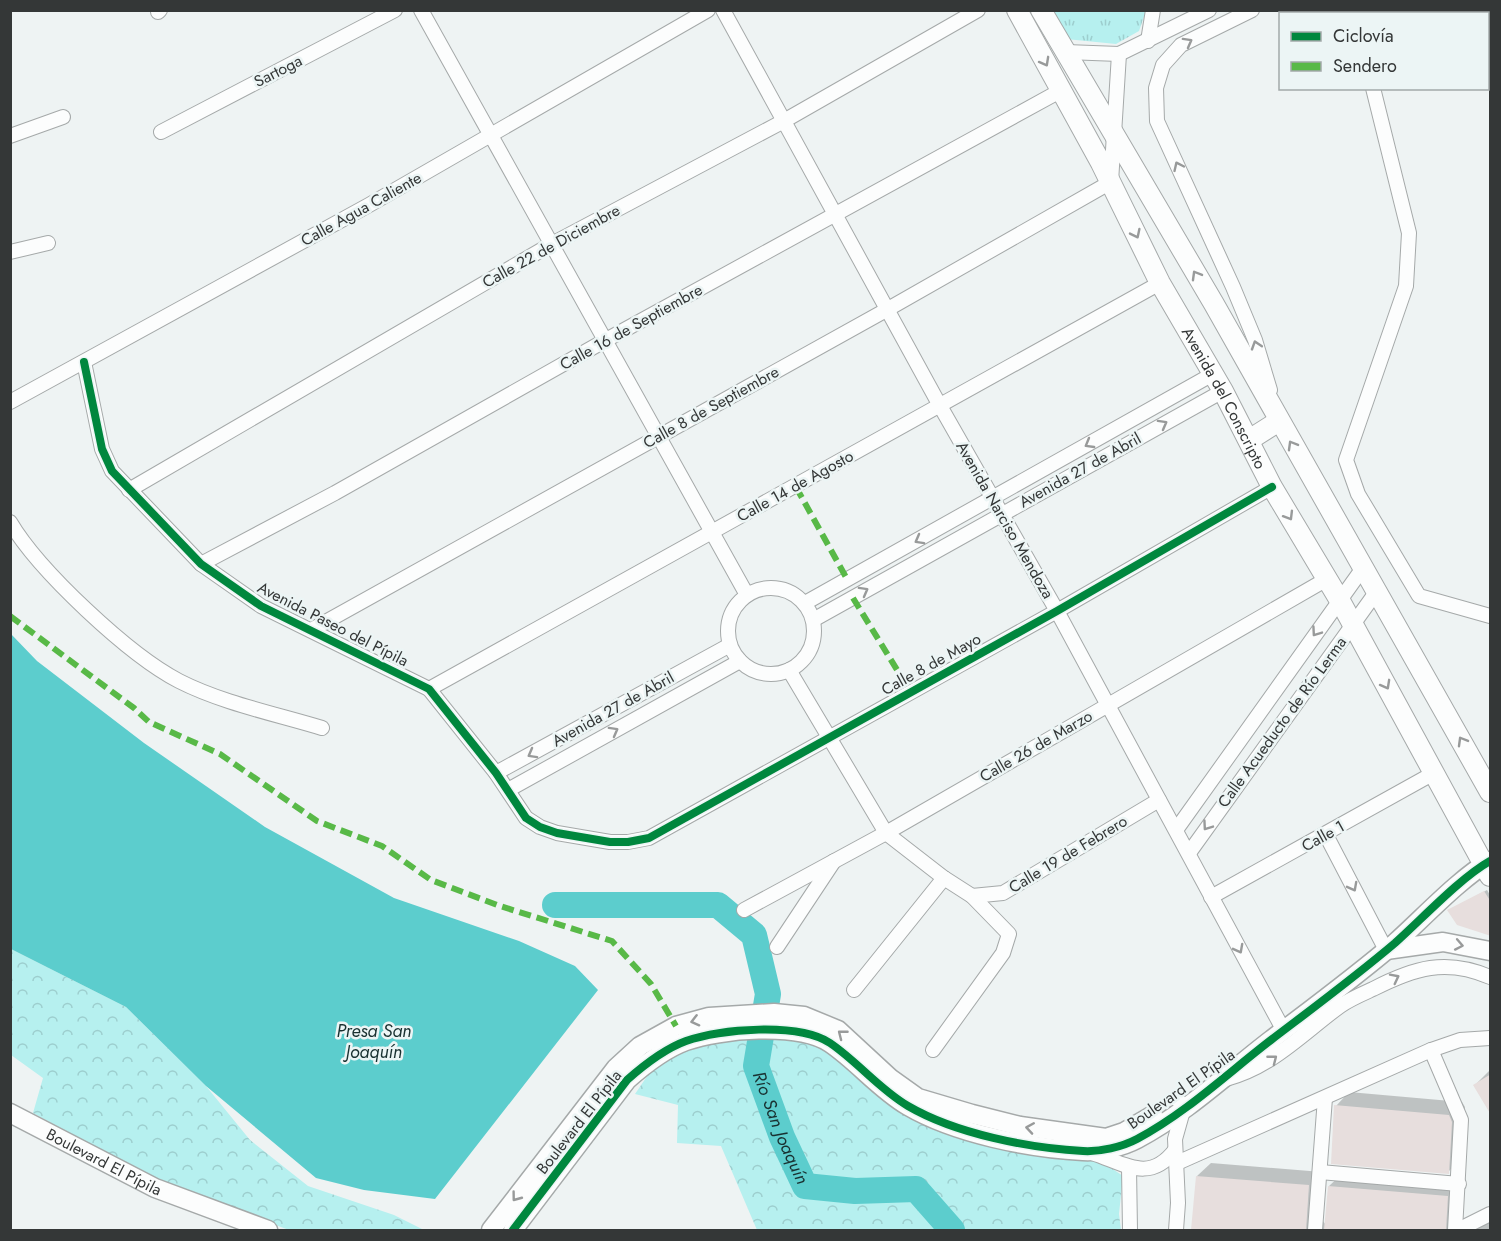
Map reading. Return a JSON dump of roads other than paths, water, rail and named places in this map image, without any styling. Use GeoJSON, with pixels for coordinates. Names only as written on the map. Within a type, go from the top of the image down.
{"type":"FeatureCollection","features":[{"type":"Feature","properties":{"kind":"main road","name":"Avenida del Conscripto"},"geometry":{"type":"LineString","coordinates":[[1017,10],[1111,182],[1160,283],[1213,374],[1272,488],[1339,599],[1434,774],[1488,867]]}},
{"type":"Feature","properties":{"kind":"main road"},"geometry":{"type":"LineString","coordinates":[[1041,10],[1491,792]]}},
{"type":"Feature","properties":{"kind":"main road"},"geometry":{"type":"LineString","coordinates":[[1249,440],[1279,421]]}},
{"type":"Feature","properties":{"kind":"street","name":"Sartoga"},"geometry":{"type":"LineString","coordinates":[[161,132],[395,10]]}},
{"type":"Feature","properties":{"kind":"street"},"geometry":{"type":"LineString","coordinates":[[421,10],[747,595]]}},
{"type":"Feature","properties":{"kind":"street","name":"Calle Agua Caliente"},"geometry":{"type":"LineString","coordinates":[[10,402],[491,136],[708,10]]}},
{"type":"Feature","properties":{"kind":"street","name":"Avenida Narciso Mendoza"},"geometry":{"type":"LineString","coordinates":[[723,10],[782,122],[1057,611],[1282,1027]]}},
{"type":"Feature","properties":{"kind":"street","name":"Calle 22 de Diciembre"},"geometry":{"type":"LineString","coordinates":[[129,490],[550,245],[782,122],[978,10]]}},
{"type":"Feature","properties":{"kind":"street"},"geometry":{"type":"LineString","coordinates":[[1148,41],[1153,10]]}},
{"type":"Feature","properties":{"kind":"street"},"geometry":{"type":"LineString","coordinates":[[1066,52],[1119,54],[1209,10]]}},
{"type":"Feature","properties":{"kind":"street"},"geometry":{"type":"LineString","coordinates":[[1252,10],[1181,45],[1163,64],[1156,88],[1157,121],[1251,330],[1279,421]]}},
{"type":"Feature","properties":{"kind":"street"},"geometry":{"type":"LineString","coordinates":[[1111,182],[1119,54]]}},
{"type":"Feature","properties":{"kind":"street","name":"Calle 16 de Septiembre"},"geometry":{"type":"LineString","coordinates":[[201,564],[335,493],[606,340],[1060,90]]}},
{"type":"Feature","properties":{"kind":"street"},"geometry":{"type":"LineString","coordinates":[[1373,90],[1409,233],[1406,286],[1346,460],[1358,494],[1419,596],[1491,616]]}},
{"type":"Feature","properties":{"kind":"street"},"geometry":{"type":"LineString","coordinates":[[10,136],[63,117]]}},
{"type":"Feature","properties":{"kind":"street","name":"Calle 8 de Septiembre"},"geometry":{"type":"LineString","coordinates":[[310,630],[888,309],[1111,182]]}},
{"type":"Feature","properties":{"kind":"street"},"geometry":{"type":"LineString","coordinates":[[10,252],[48,243]]}},
{"type":"Feature","properties":{"kind":"street","name":"Calle 14 de Agosto"},"geometry":{"type":"LineString","coordinates":[[429,689],[1160,283]]}},
{"type":"Feature","properties":{"kind":"street","name":"Avenida Paseo del Pípila"},"geometry":{"type":"LineString","coordinates":[[84,362],[102,450],[112,471],[201,564],[261,606],[429,689],[496,773],[526,818],[540,827],[596,840]]}},
{"type":"Feature","properties":{"kind":"street","name":"Avenida 27 de Abril"},"geometry":{"type":"LineString","coordinates":[[805,603],[1213,374]]}},
{"type":"Feature","properties":{"kind":"street","name":"Avenida 27 de Abril"},"geometry":{"type":"LineString","coordinates":[[813,620],[1222,391]]}},
{"type":"Feature","properties":{"kind":"street","name":"Calle 8 de Mayo"},"geometry":{"type":"LineString","coordinates":[[596,840],[628,842],[649,838],[1057,611],[1272,488]]}},
{"type":"Feature","properties":{"kind":"street"},"geometry":{"type":"LineString","coordinates":[[10,522],[33,554],[76,599],[154,666],[180,681],[216,696],[322,728]]}},
{"type":"Feature","properties":{"kind":"street","name":"Calle Acueducto de Río Lerma"},"geometry":{"type":"LineString","coordinates":[[1176,830],[1363,568]]}},
{"type":"Feature","properties":{"kind":"street","name":"Calle 26 de Marzo"},"geometry":{"type":"LineString","coordinates":[[744,910],[886,833],[1327,579]]}},
{"type":"Feature","properties":{"kind":"street"},"geometry":{"type":"LineString","coordinates":[[761,588],[778,588],[792,592],[805,603],[813,620],[814,635],[810,650],[801,662],[789,670],[763,673],[740,661],[730,645],[728,631],[730,617],[737,604],[747,595],[761,588]]}},
{"type":"Feature","properties":{"kind":"street","name":"Calle Acueducto de Río Lerma"},"geometry":{"type":"LineString","coordinates":[[1188,853],[1377,591]]}},
{"type":"Feature","properties":{"kind":"street","name":"Avenida 27 de Abril"},"geometry":{"type":"LineString","coordinates":[[496,773],[730,645]]}},
{"type":"Feature","properties":{"kind":"street","name":"Avenida 27 de Abril"},"geometry":{"type":"LineString","coordinates":[[508,790],[740,661]]}},
{"type":"Feature","properties":{"kind":"street"},"geometry":{"type":"LineString","coordinates":[[789,670],[886,833],[944,878],[972,896],[1004,926],[1008,934],[1003,953],[933,1050]]}},
{"type":"Feature","properties":{"kind":"street","name":"Calle 1"},"geometry":{"type":"LineString","coordinates":[[1211,897],[1434,774]]}},
{"type":"Feature","properties":{"kind":"street","name":"Calle 19 de Febrero"},"geometry":{"type":"LineString","coordinates":[[972,896],[1003,892],[1159,800]]}},
{"type":"Feature","properties":{"kind":"street"},"geometry":{"type":"LineString","coordinates":[[1326,835],[1386,950],[1443,942],[1491,951]]}},
{"type":"Feature","properties":{"kind":"street"},"geometry":{"type":"LineString","coordinates":[[777,947],[836,859]]}},
{"type":"Feature","properties":{"kind":"street","name":"Boulevard El Pípila"},"geometry":{"type":"LineString","coordinates":[[775,1021],[799,1032],[828,1041],[880,1087],[910,1107],[963,1129],[1020,1143],[1086,1151],[1122,1146],[1138,1139],[1386,950],[1488,867]]}},
{"type":"Feature","properties":{"kind":"street"},"geometry":{"type":"LineString","coordinates":[[854,990],[944,878]]}},
{"type":"Feature","properties":{"kind":"street"},"geometry":{"type":"LineString","coordinates":[[1220,1081],[1243,1075],[1265,1065],[1342,1004],[1408,971],[1442,967],[1473,970],[1491,977]]}},
{"type":"Feature","properties":{"kind":"street","name":"Boulevard El Pípila"},"geometry":{"type":"LineString","coordinates":[[491,1230],[616,1068],[640,1046],[676,1026],[709,1017],[752,1022],[804,1016],[838,1030],[890,1078],[918,1098],[1020,1126],[1106,1138],[1124,1132],[1181,1104],[1220,1081],[1282,1027]]}},
{"type":"Feature","properties":{"kind":"street","name":"Boulevard El Pípila"},"geometry":{"type":"LineString","coordinates":[[513,1230],[627,1080],[648,1062],[686,1041],[752,1022]]}},
{"type":"Feature","properties":{"kind":"street"},"geometry":{"type":"LineString","coordinates":[[1086,1151],[1129,1168],[1150,1168],[1325,1098],[1431,1050],[1460,1040],[1491,1038]]}},
{"type":"Feature","properties":{"kind":"street"},"geometry":{"type":"LineString","coordinates":[[1431,1050],[1461,1120],[1457,1230],[1491,1214]]}},
{"type":"Feature","properties":{"kind":"street"},"geometry":{"type":"LineString","coordinates":[[1315,1230],[1325,1098]]}},
{"type":"Feature","properties":{"kind":"street"},"geometry":{"type":"LineString","coordinates":[[1173,1229],[1181,1104]]}},
{"type":"Feature","properties":{"kind":"street","name":"Boulevard El Pípila"},"geometry":{"type":"LineString","coordinates":[[10,1113],[153,1191],[268,1230]]}},
{"type":"Feature","properties":{"kind":"street","name":"Boulevard El Pípila"},"geometry":{"type":"LineString","coordinates":[[10,1122],[153,1191],[247,1230]]}},
{"type":"Feature","properties":{"kind":"street"},"geometry":{"type":"LineString","coordinates":[[1129,1168],[1130,1230]]}},
{"type":"Feature","properties":{"kind":"street"},"geometry":{"type":"LineString","coordinates":[[1320,1172],[1459,1184]]}},
{"type":"Feature","properties":{"kind":"water","name":"Presa San Joaquín"},"geometry":{"type":"Polygon","coordinates":[[[11,634],[37,661],[144,743],[265,827],[394,898],[519,941],[575,966],[598,990],[435,1199],[364,1190],[316,1178],[206,1086],[126,1007],[11,949],[11,634]]]}},
{"type":"Feature","properties":{"kind":"waterway","name":"Río San Joaquín"},"geometry":{"type":"LineString","coordinates":[[555,905],[718,905],[754,935],[768,994],[756,1066],[782,1137],[805,1186],[855,1191],[916,1189],[952,1230]]}}]}
